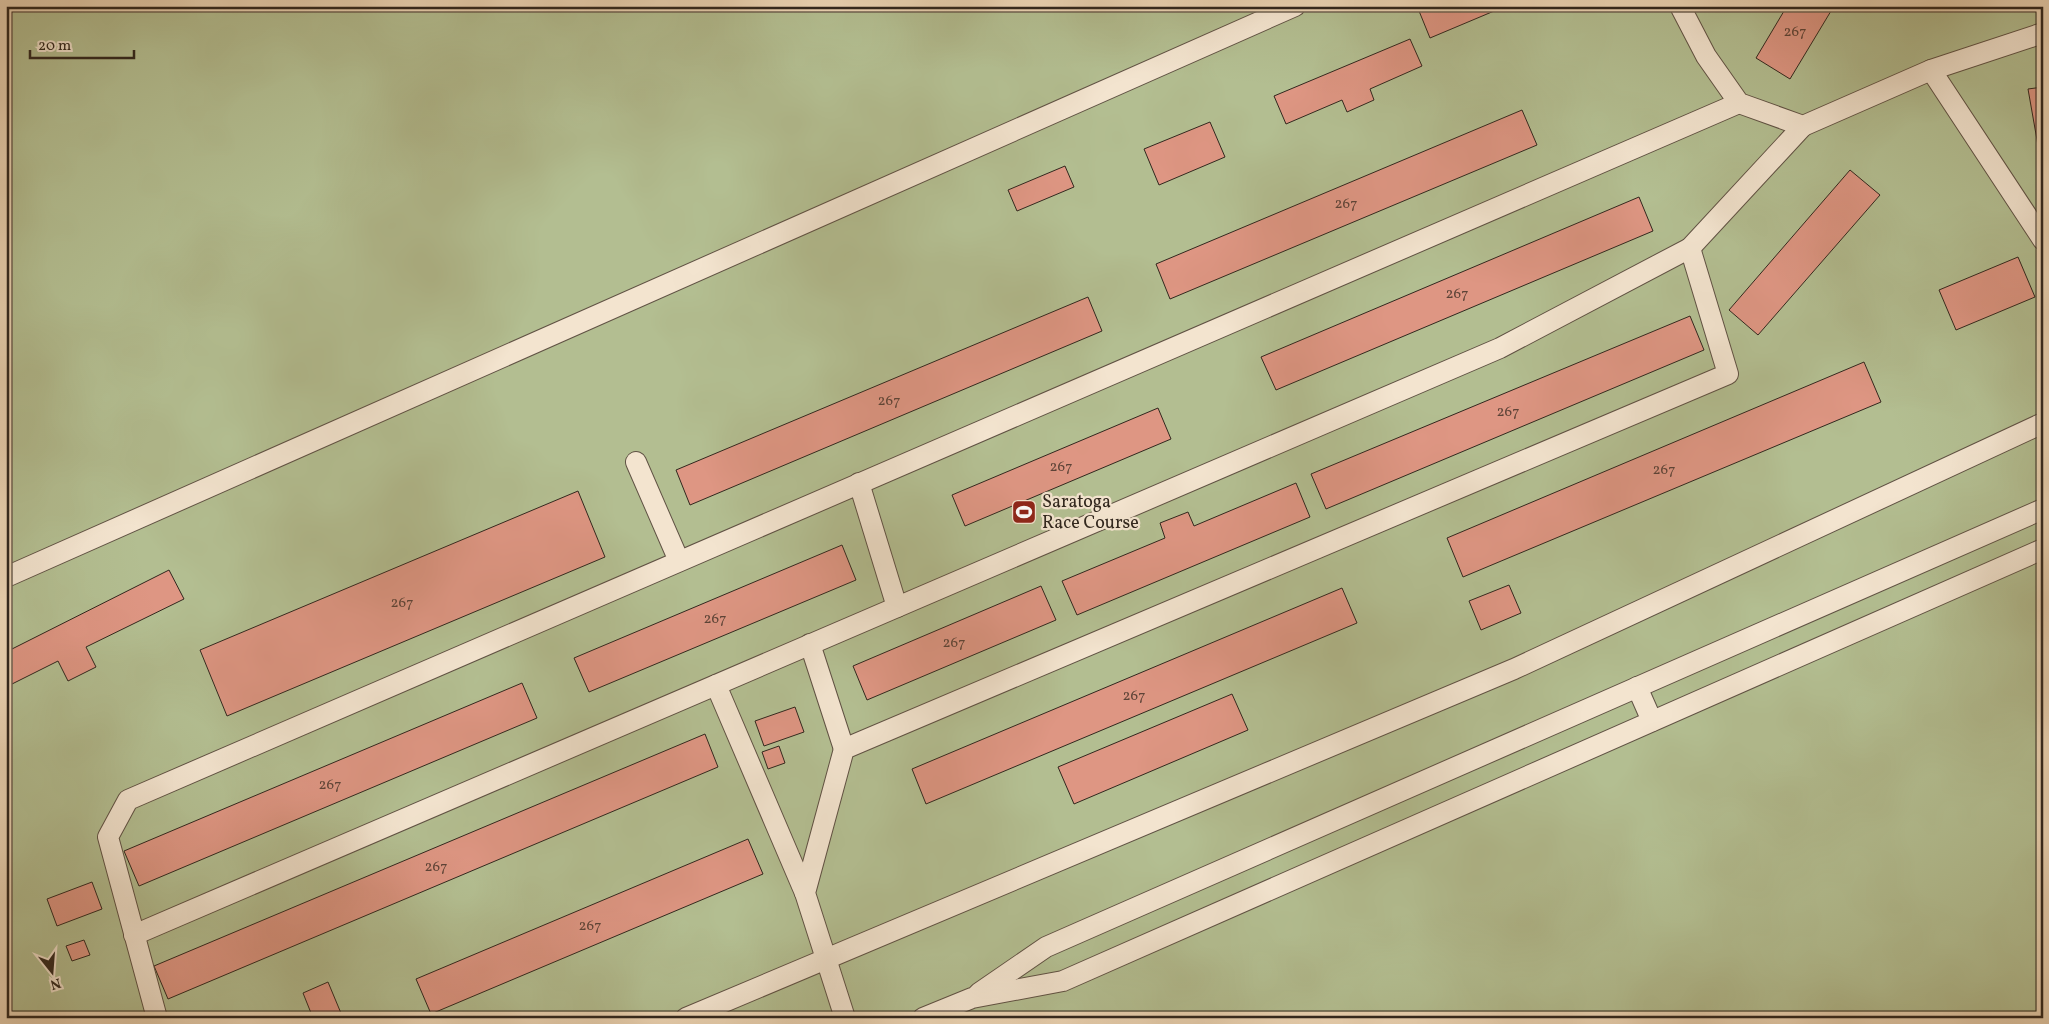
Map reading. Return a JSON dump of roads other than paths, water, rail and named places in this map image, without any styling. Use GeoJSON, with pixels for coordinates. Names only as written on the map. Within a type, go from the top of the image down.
{"type":"FeatureCollection","features":[{"type":"Feature","properties":{"kind":"lane"},"geometry":{"type":"LineString","coordinates":[[6,576],[1295,6]]}},
{"type":"Feature","properties":{"kind":"lane"},"geometry":{"type":"LineString","coordinates":[[1680,6],[1706,56],[1739,103],[1802,126]]}},
{"type":"Feature","properties":{"kind":"lane"},"geometry":{"type":"LineString","coordinates":[[134,935],[1500,348],[1690,248],[1802,126],[1931,70],[2043,33]]}},
{"type":"Feature","properties":{"kind":"lane"},"geometry":{"type":"LineString","coordinates":[[1931,70],[2043,240]]}},
{"type":"Feature","properties":{"kind":"lane"},"geometry":{"type":"LineString","coordinates":[[157,1018],[108,837],[128,800],[1739,103]]}},
{"type":"Feature","properties":{"kind":"lane"},"geometry":{"type":"LineString","coordinates":[[844,749],[1728,374],[1690,248]]}},
{"type":"Feature","properties":{"kind":"lane"},"geometry":{"type":"LineString","coordinates":[[686,1018],[1514,669],[2043,423]]}},
{"type":"Feature","properties":{"kind":"lane"},"geometry":{"type":"LineString","coordinates":[[636,462],[679,561]]}},
{"type":"Feature","properties":{"kind":"lane"},"geometry":{"type":"LineString","coordinates":[[859,483],[897,606]]}},
{"type":"Feature","properties":{"kind":"lane"},"geometry":{"type":"LineString","coordinates":[[972,998],[1046,948],[2043,509]]}},
{"type":"Feature","properties":{"kind":"lane"},"geometry":{"type":"LineString","coordinates":[[923,1018],[972,998],[1063,981],[2043,549]]}},
{"type":"Feature","properties":{"kind":"lane"},"geometry":{"type":"LineString","coordinates":[[805,893],[844,749],[810,644]]}},
{"type":"Feature","properties":{"kind":"lane"},"geometry":{"type":"LineString","coordinates":[[716,685],[805,893],[845,1018]]}},
{"type":"Feature","properties":{"kind":"lane"},"geometry":{"type":"LineString","coordinates":[[1637,687],[1652,721]]}},
{"type":"Feature","properties":{"kind":"place","name":"Saratoga Race Course"},"geometry":{"type":"Point","coordinates":[1024,512]}}]}
